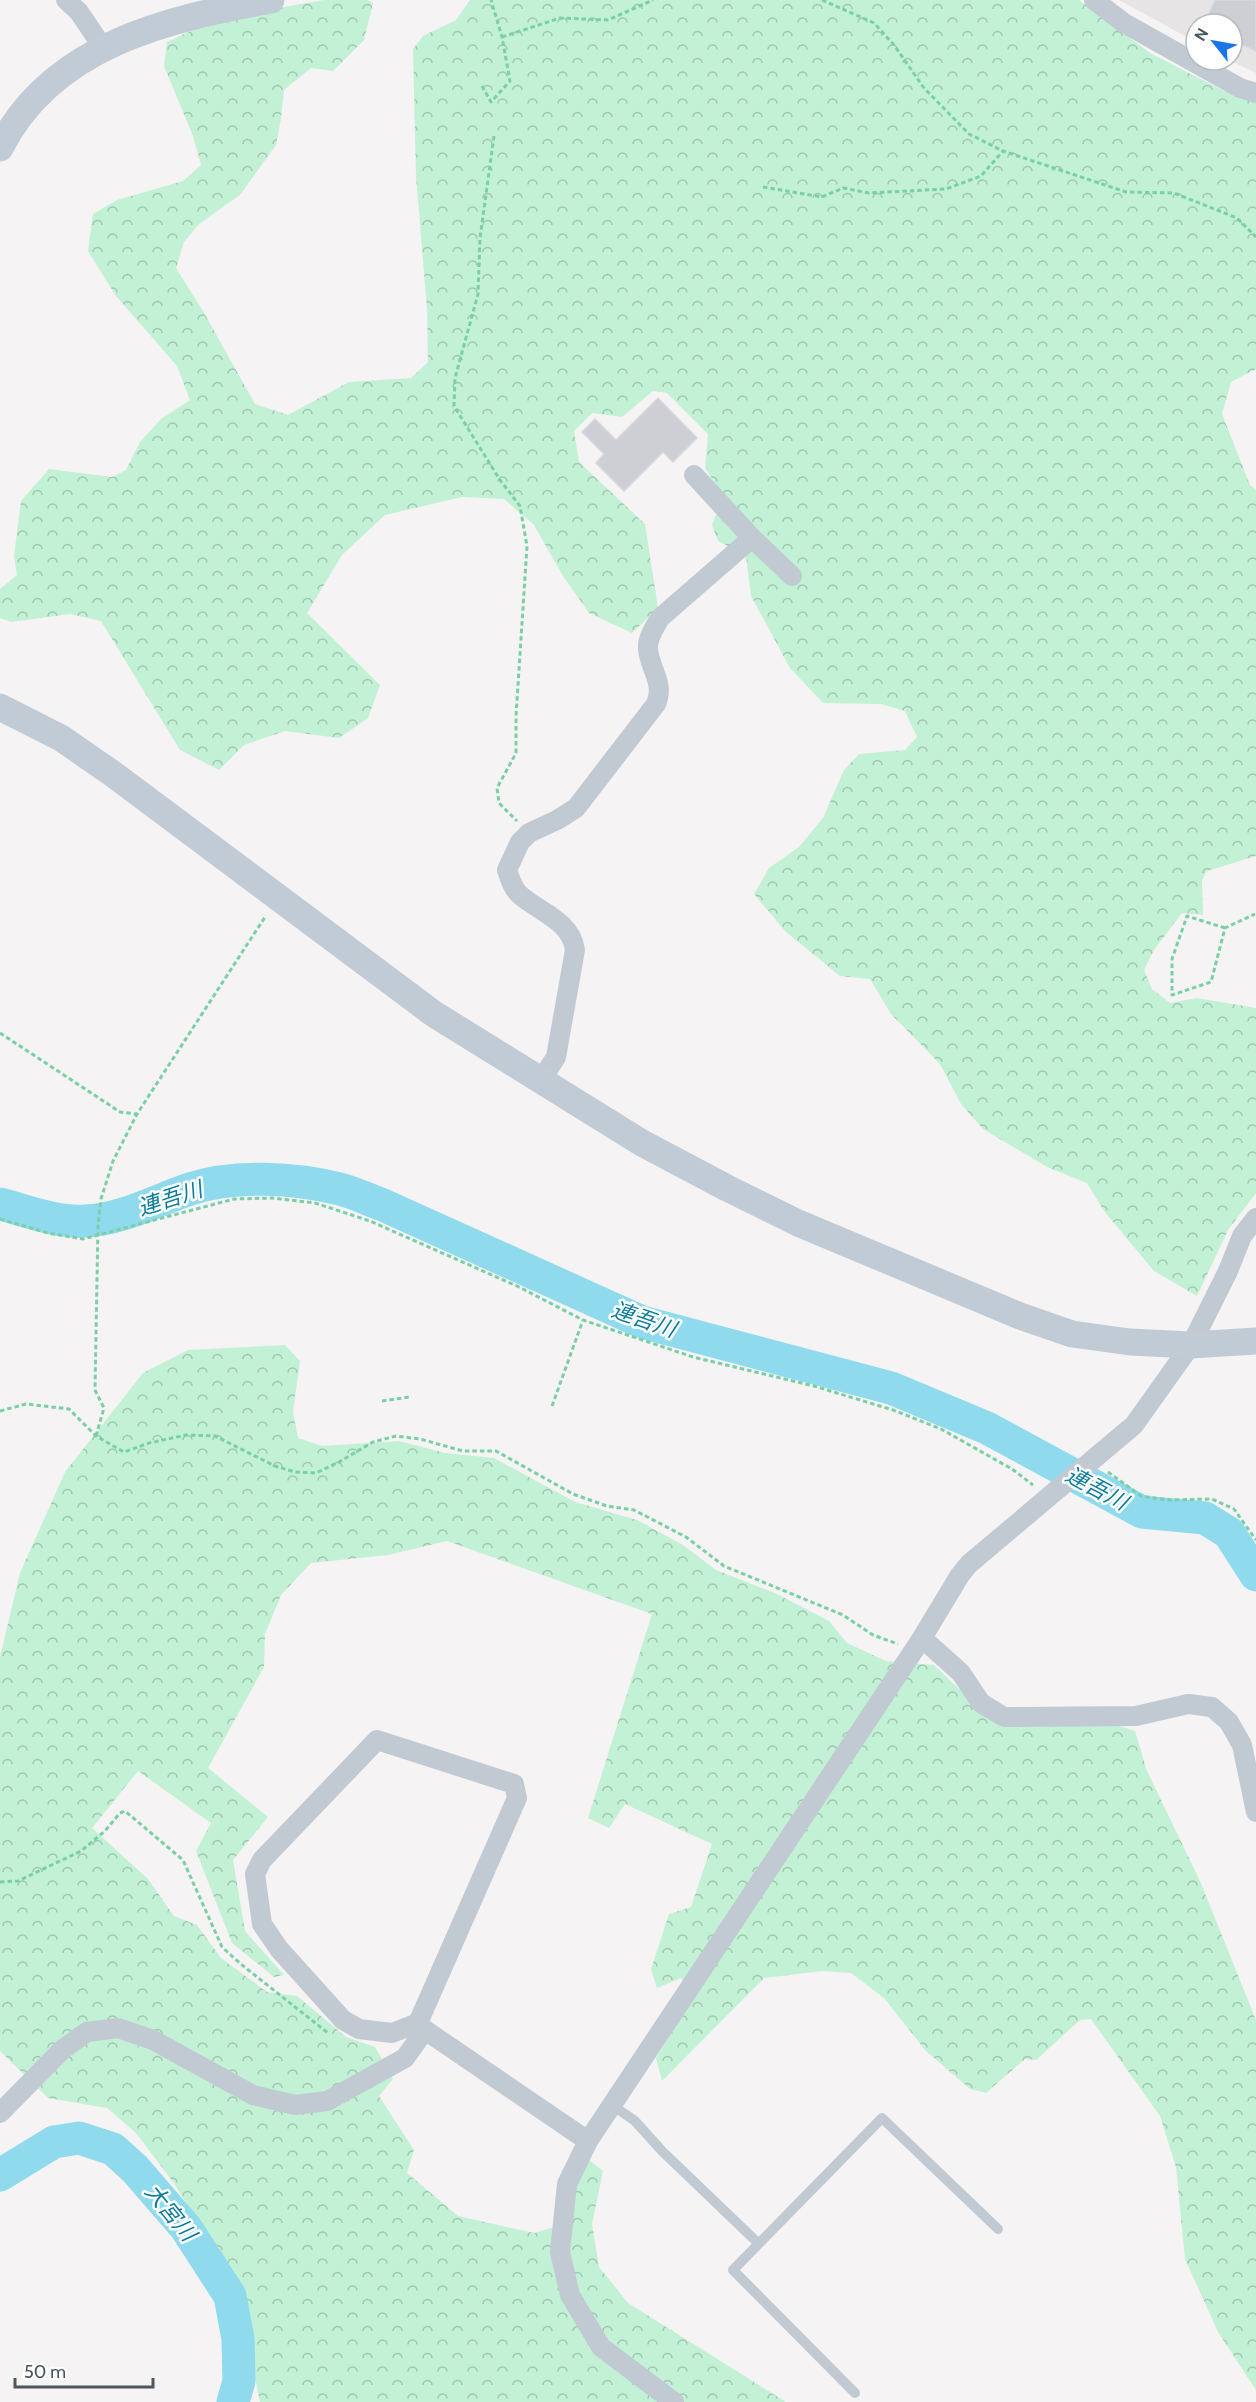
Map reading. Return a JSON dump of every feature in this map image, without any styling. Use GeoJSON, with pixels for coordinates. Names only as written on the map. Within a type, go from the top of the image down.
{"type":"FeatureCollection","features":[{"type":"Feature","properties":{"kind":"street"},"geometry":{"type":"LineString","coordinates":[[66,0],[79,12],[104,49]]}},
{"type":"Feature","properties":{"kind":"street"},"geometry":{"type":"LineString","coordinates":[[0,148],[9,131],[36,95],[71,65],[148,29],[212,10],[271,0]]}},
{"type":"Feature","properties":{"kind":"street"},"geometry":{"type":"LineString","coordinates":[[1094,0],[1124,23],[1240,88],[1256,93]]}},
{"type":"Feature","properties":{"kind":"street"},"geometry":{"type":"LineString","coordinates":[[694,476],[752,538],[792,576]]}},
{"type":"Feature","properties":{"kind":"street"},"geometry":{"type":"LineString","coordinates":[[540,1082],[556,1057],[575,950],[574,939],[565,927],[519,894],[507,870],[520,842],[529,833],[576,808],[656,704],[661,693],[648,648],[651,634],[660,618],[752,538]]}},
{"type":"Feature","properties":{"kind":"street"},"geometry":{"type":"LineString","coordinates":[[0,707],[61,738],[87,756],[434,1014],[540,1082],[642,1143],[798,1223],[1020,1316],[1072,1334],[1130,1342],[1191,1344],[1256,1341]]}},
{"type":"Feature","properties":{"kind":"street"},"geometry":{"type":"LineString","coordinates":[[674,2402],[601,2347],[570,2295],[560,2252],[567,2184],[588,2141],[917,1645],[960,1575],[969,1564],[1134,1425],[1191,1344],[1228,1271],[1242,1236],[1256,1218]]}},
{"type":"Feature","properties":{"kind":"street"},"geometry":{"type":"LineString","coordinates":[[917,1645],[961,1673],[981,1703],[1004,1717],[1136,1716],[1188,1704],[1212,1707],[1229,1722],[1242,1745],[1256,1812]]}},
{"type":"Feature","properties":{"kind":"street"},"geometry":{"type":"LineString","coordinates":[[0,2113],[63,2049],[87,2032],[118,2028],[153,2040],[253,2095],[295,2105],[327,2101],[405,2058],[422,2026],[517,1798],[514,1784],[377,1740],[262,1860],[255,1874],[262,1924],[279,1949],[343,2020],[359,2029],[392,2033],[422,2026],[588,2141]]}},
{"type":"Feature","properties":{"kind":"lane"},"geometry":{"type":"LineString","coordinates":[[612,2105],[635,2121],[662,2151],[758,2243]]}},
{"type":"Feature","properties":{"kind":"lane"},"geometry":{"type":"LineString","coordinates":[[855,2393],[732,2270],[882,2118],[998,2229]]}},
{"type":"Feature","properties":{"kind":"path"},"geometry":{"type":"LineString","coordinates":[[482,86],[491,102],[510,81],[502,37],[491,0]]}},
{"type":"Feature","properties":{"kind":"path"},"geometry":{"type":"LineString","coordinates":[[502,37],[560,18],[608,20],[653,0]]}},
{"type":"Feature","properties":{"kind":"path"},"geometry":{"type":"LineString","coordinates":[[822,0],[874,23],[894,45],[924,88],[969,134],[1003,152],[1126,192],[1174,193],[1238,218],[1256,237]]}},
{"type":"Feature","properties":{"kind":"path"},"geometry":{"type":"LineString","coordinates":[[494,136],[480,238],[478,294],[455,378],[454,406],[500,480],[520,506],[526,546],[516,753],[497,788],[499,803],[529,833]]}},
{"type":"Feature","properties":{"kind":"path"},"geometry":{"type":"LineString","coordinates":[[763,187],[822,197],[843,188],[868,193],[945,189],[981,176],[1003,152]]}},
{"type":"Feature","properties":{"kind":"path"},"geometry":{"type":"LineString","coordinates":[[96,1436],[104,1408],[95,1390],[98,1226],[101,1199],[113,1161],[137,1114],[278,898]]}},
{"type":"Feature","properties":{"kind":"path"},"geometry":{"type":"LineString","coordinates":[[1225,928],[1211,982],[1172,995],[1172,959],[1187,916],[1225,928],[1255,914]]}},
{"type":"Feature","properties":{"kind":"path"},"geometry":{"type":"LineString","coordinates":[[0,1033],[120,1112],[137,1114]]}},
{"type":"Feature","properties":{"kind":"path"},"geometry":{"type":"LineString","coordinates":[[0,1219],[48,1233],[83,1239],[234,1199],[272,1198],[315,1203],[370,1221],[519,1287],[582,1320],[693,1357],[814,1386],[893,1410],[941,1429],[1012,1469],[1050,1496]]}},
{"type":"Feature","properties":{"kind":"path"},"geometry":{"type":"LineString","coordinates":[[552,1406],[582,1320]]}},
{"type":"Feature","properties":{"kind":"path"},"geometry":{"type":"LineString","coordinates":[[382,1401],[409,1397]]}},
{"type":"Feature","properties":{"kind":"path"},"geometry":{"type":"LineString","coordinates":[[0,1411],[26,1404],[69,1408],[96,1436],[124,1452],[150,1443],[186,1435],[215,1436],[275,1466],[295,1472],[316,1473],[373,1442],[396,1436],[420,1439],[463,1451],[496,1451],[573,1494],[607,1506],[634,1510],[686,1537],[724,1566],[843,1615],[873,1635],[897,1644],[917,1645]]}},
{"type":"Feature","properties":{"kind":"path"},"geometry":{"type":"LineString","coordinates":[[1093,1459],[1141,1496],[1168,1500],[1212,1499],[1234,1509],[1256,1540]]}},
{"type":"Feature","properties":{"kind":"path"},"geometry":{"type":"LineString","coordinates":[[0,1882],[18,1881],[81,1851],[105,1831],[120,1813],[125,1811],[183,1860],[222,1947],[328,2033],[343,2020]]}},
{"type":"Feature","properties":{"kind":"shaded area"},"geometry":{"type":"Polygon","coordinates":[[[1119,0],[1256,0],[1256,73],[1244,67],[1244,12],[1184,12],[1184,35],[1119,0]]]}},
{"type":"Feature","properties":{"kind":"green space"},"geometry":{"type":"Polygon","coordinates":[[[324,0],[367,0],[373,3],[364,40],[333,71],[311,68],[284,90],[276,145],[240,195],[199,224],[184,242],[176,268],[255,404],[288,415],[349,382],[411,378],[428,362],[427,309],[416,176],[413,49],[423,36],[456,20],[470,0],[1079,0],[1150,53],[1224,91],[1256,100],[1256,369],[1231,382],[1222,414],[1250,485],[1256,490],[1256,856],[1207,871],[1202,880],[1203,915],[1182,913],[1154,950],[1144,970],[1152,989],[1170,1003],[1197,998],[1256,1008],[1256,1193],[1228,1230],[1197,1296],[1154,1271],[1104,1211],[1087,1183],[1047,1167],[983,1129],[961,1104],[940,1064],[891,1014],[870,979],[840,976],[786,932],[754,894],[769,868],[799,847],[823,818],[844,770],[859,754],[905,750],[917,737],[905,711],[881,704],[823,703],[790,668],[751,596],[746,556],[718,541],[712,525],[723,496],[705,468],[708,434],[667,393],[653,391],[622,417],[592,413],[574,431],[579,462],[645,524],[658,608],[632,633],[589,613],[563,576],[534,525],[504,499],[462,497],[385,515],[342,555],[307,613],[380,685],[368,718],[339,738],[285,731],[244,745],[219,770],[180,750],[101,621],[70,614],[11,622],[0,618],[0,589],[17,575],[14,556],[21,501],[49,469],[112,477],[126,470],[140,442],[161,419],[190,400],[177,366],[116,296],[88,251],[93,214],[117,200],[183,181],[201,165],[193,136],[164,66],[167,42],[216,19],[324,0]]]}},
{"type":"Feature","properties":{"kind":"green space"},"geometry":{"type":"Polygon","coordinates":[[[285,1345],[300,1361],[293,1412],[298,1438],[322,1446],[399,1441],[445,1453],[494,1458],[575,1502],[637,1520],[683,1545],[716,1570],[775,1593],[829,1621],[847,1643],[886,1661],[934,1665],[978,1707],[1104,1721],[1135,1731],[1147,1771],[1200,1881],[1256,2020],[1256,2390],[1218,2332],[1185,2259],[1176,2167],[1160,2116],[1091,2019],[1080,2020],[1036,2060],[1025,2059],[986,2093],[970,2089],[926,2051],[884,1998],[851,1973],[822,1971],[764,1978],[662,2081],[656,2058],[696,1994],[681,1978],[657,1988],[651,1969],[669,1914],[691,1907],[712,1844],[625,1804],[609,1828],[588,1818],[652,1614],[447,1541],[388,1555],[311,1563],[281,1595],[265,1634],[264,1667],[208,1768],[268,1817],[233,1860],[245,1931],[284,1975],[274,1977],[232,1943],[196,1851],[211,1823],[138,1771],[92,1828],[148,1879],[174,1916],[197,1925],[221,1958],[267,1992],[297,1996],[346,2037],[375,2047],[393,2079],[379,2096],[414,2150],[407,2173],[458,2216],[534,2233],[572,2222],[577,2181],[588,2159],[603,2171],[592,2224],[599,2267],[628,2303],[786,2402],[260,2402],[234,2279],[173,2182],[136,2133],[107,2108],[48,2098],[0,2051],[0,1657],[20,1573],[65,1472],[143,1373],[188,1350],[285,1345]]]}},
{"type":"Feature","properties":{"kind":"building"},"geometry":{"type":"Polygon","coordinates":[[[1215,0],[1256,0],[1256,51],[1244,46],[1244,12],[1210,12],[1215,0]]]}},
{"type":"Feature","properties":{"kind":"building"},"geometry":{"type":"Polygon","coordinates":[[[658,398],[697,438],[673,462],[663,452],[624,491],[596,463],[604,454],[582,432],[595,419],[616,440],[658,398]]]}},
{"type":"Feature","properties":{"kind":"waterway","name":"連吾川"},"geometry":{"type":"LineString","coordinates":[[0,1204],[53,1218],[85,1221],[112,1217],[190,1189],[226,1181],[285,1180],[346,1191],[383,1205],[642,1322],[891,1388],[987,1428],[1142,1512],[1205,1518],[1229,1533],[1256,1575]]}},
{"type":"Feature","properties":{"kind":"waterway","name":"大宮川"},"geometry":{"type":"LineString","coordinates":[[0,2175],[54,2142],[79,2138],[113,2149],[135,2169],[186,2228],[230,2296],[238,2339],[239,2381],[233,2402]]}}]}
